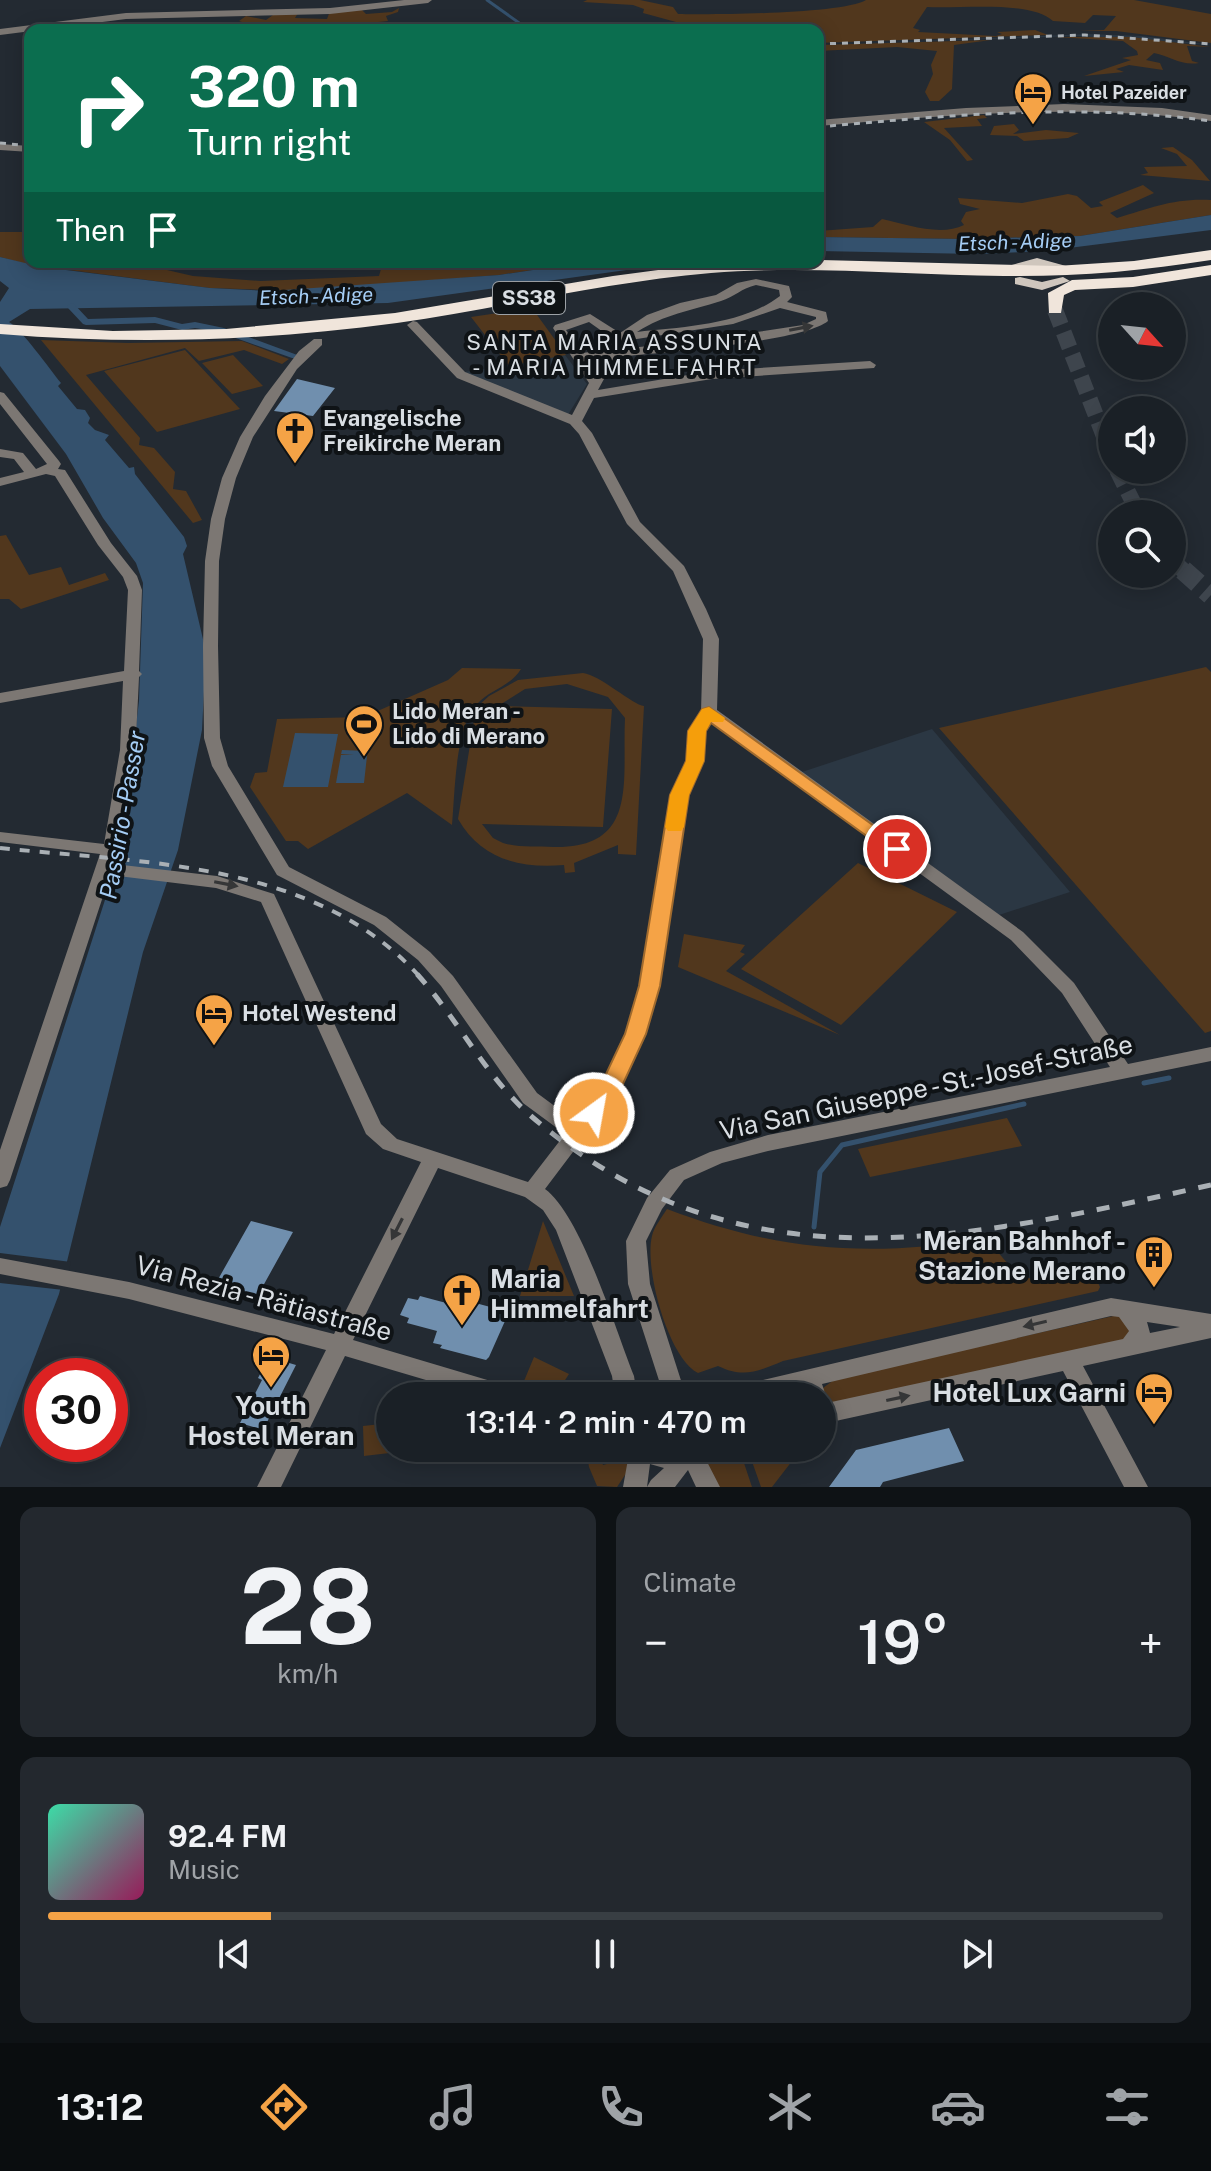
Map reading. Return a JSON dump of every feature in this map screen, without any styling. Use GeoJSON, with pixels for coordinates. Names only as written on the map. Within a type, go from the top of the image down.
{"type":"FeatureCollection","features":[{"type":"Feature","properties":{"kind":"highway"},"geometry":{"type":"LineString","coordinates":[[1058,275],[1211,243]]}},
{"type":"Feature","properties":{"kind":"highway","name":"SS38"},"geometry":{"type":"LineString","coordinates":[[893,267],[1044,276],[1176,267],[1211,258]]}},
{"type":"Feature","properties":{"kind":"highway","name":"SS38"},"geometry":{"type":"LineString","coordinates":[[824,266],[1118,275],[1211,258]]}},
{"type":"Feature","properties":{"kind":"highway"},"geometry":{"type":"LineString","coordinates":[[824,260],[1023,277]]}},
{"type":"Feature","properties":{"kind":"highway","name":"SS38"},"geometry":{"type":"LineString","coordinates":[[0,332],[171,337],[312,335],[660,274],[735,268]]}},
{"type":"Feature","properties":{"kind":"highway","name":"SS38"},"geometry":{"type":"LineString","coordinates":[[0,332],[38,337],[169,341],[312,335],[747,268]]}},
{"type":"Feature","properties":{"kind":"highway"},"geometry":{"type":"LineString","coordinates":[[808,268],[1023,277]]}},
{"type":"Feature","properties":{"kind":"highway"},"geometry":{"type":"LineString","coordinates":[[1058,275],[1211,270]]}},
{"type":"Feature","properties":{"kind":"highway"},"geometry":{"type":"LineString","coordinates":[[1055,310],[1056,293],[1063,288],[1118,275]]}},
{"type":"Feature","properties":{"kind":"main road"},"geometry":{"type":"LineString","coordinates":[[1023,277],[1030,262],[1058,275]]}},
{"type":"Feature","properties":{"kind":"main road"},"geometry":{"type":"LineString","coordinates":[[1023,277],[1058,275]]}},
{"type":"Feature","properties":{"kind":"main road"},"geometry":{"type":"LineString","coordinates":[[1055,310],[1048,292],[1058,275]]}},
{"type":"Feature","properties":{"kind":"main road"},"geometry":{"type":"LineString","coordinates":[[1023,277],[1055,310]]}},
{"type":"Feature","properties":{"kind":"street"},"geometry":{"type":"LineString","coordinates":[[63,24],[126,16],[330,11],[428,0]]}},
{"type":"Feature","properties":{"kind":"street"},"geometry":{"type":"LineString","coordinates":[[0,32],[24,29]]}},
{"type":"Feature","properties":{"kind":"street"},"geometry":{"type":"LineString","coordinates":[[824,123],[1051,105],[1142,108],[1211,118]]}},
{"type":"Feature","properties":{"kind":"street"},"geometry":{"type":"LineString","coordinates":[[0,147],[24,149]]}},
{"type":"Feature","properties":{"kind":"street"},"geometry":{"type":"LineString","coordinates":[[575,421],[613,354],[620,338],[651,318],[720,298],[741,285],[756,282],[785,288],[786,297],[780,304],[751,317],[620,338],[590,318],[563,324],[559,328],[593,389]]}},
{"type":"Feature","properties":{"kind":"street"},"geometry":{"type":"LineString","coordinates":[[577,357],[790,330],[822,321],[822,315],[814,310],[780,304]]}},
{"type":"Feature","properties":{"kind":"street"},"geometry":{"type":"LineString","coordinates":[[413,325],[461,375],[575,421],[585,433],[634,524],[679,569],[711,639],[709,712],[697,731],[695,761],[679,795],[649,986],[635,1034],[608,1093],[532,1191]]}},
{"type":"Feature","properties":{"kind":"street"},"geometry":{"type":"LineString","coordinates":[[312,335],[238,449],[218,509],[211,589],[212,738],[220,766],[283,871],[380,921],[424,956],[447,981],[530,1098],[579,1134]]}},
{"type":"Feature","properties":{"kind":"street"},"geometry":{"type":"LineString","coordinates":[[593,389],[712,375],[870,365]]}},
{"type":"Feature","properties":{"kind":"street"},"geometry":{"type":"LineString","coordinates":[[0,396],[54,464],[51,470]]}},
{"type":"Feature","properties":{"kind":"street"},"geometry":{"type":"LineString","coordinates":[[0,453],[18,456],[32,473]]}},
{"type":"Feature","properties":{"kind":"street"},"geometry":{"type":"LineString","coordinates":[[0,482],[51,470],[63,475],[105,545],[130,576],[135,590],[134,674],[128,750],[116,832],[0,1180]]}},
{"type":"Feature","properties":{"kind":"street"},"geometry":{"type":"LineString","coordinates":[[0,698],[134,674]]}},
{"type":"Feature","properties":{"kind":"street"},"geometry":{"type":"LineString","coordinates":[[709,712],[1017,936],[1068,988],[1123,1071]]}},
{"type":"Feature","properties":{"kind":"street"},"geometry":{"type":"LineString","coordinates":[[0,837],[108,862],[242,887],[265,895],[271,902],[373,1129],[390,1144],[532,1191],[550,1204],[565,1228],[624,1382]]}},
{"type":"Feature","properties":{"kind":"street","name":"Via San Giuseppe - St.-Josef-Straße"},"geometry":{"type":"LineString","coordinates":[[671,1382],[635,1268],[636,1241],[662,1193],[677,1175],[694,1165],[755,1147],[1211,1054]]}},
{"type":"Feature","properties":{"kind":"street"},"geometry":{"type":"LineString","coordinates":[[269,1487],[432,1159]]}},
{"type":"Feature","properties":{"kind":"street","name":"Via Rezia - Rätiastraße"},"geometry":{"type":"LineString","coordinates":[[0,1266],[74,1278],[340,1345],[464,1382]]}},
{"type":"Feature","properties":{"kind":"street"},"geometry":{"type":"LineString","coordinates":[[831,1382],[1111,1307],[1211,1326]]}},
{"type":"Feature","properties":{"kind":"street"},"geometry":{"type":"LineString","coordinates":[[1126,1310],[1140,1329],[1139,1337],[1129,1347]]}},
{"type":"Feature","properties":{"kind":"street"},"geometry":{"type":"LineString","coordinates":[[836,1411],[1069,1361],[1211,1326]]}},
{"type":"Feature","properties":{"kind":"street"},"geometry":{"type":"LineString","coordinates":[[1069,1361],[1136,1487]]}},
{"type":"Feature","properties":{"kind":"street"},"geometry":{"type":"LineString","coordinates":[[635,1487],[639,1462]]}},
{"type":"Feature","properties":{"kind":"street"},"geometry":{"type":"LineString","coordinates":[[659,1487],[682,1462]]}},
{"type":"Feature","properties":{"kind":"street"},"geometry":{"type":"LineString","coordinates":[[694,1462],[708,1487]]}},
{"type":"Feature","properties":{"kind":"shaded area"},"geometry":{"type":"Polygon","coordinates":[[[640,0],[673,7],[678,14],[745,14],[831,8],[866,0],[1134,0],[1211,14],[1211,43],[1116,31],[1079,31],[1104,30],[1116,16],[1093,15],[1085,23],[1053,21],[1029,10],[976,7],[927,7],[913,28],[920,30],[918,32],[996,36],[1002,34],[997,32],[1035,30],[1048,35],[824,43],[824,24],[683,24],[643,13],[644,9],[633,5],[583,2],[640,0]]]}},
{"type":"Feature","properties":{"kind":"shaded area"},"geometry":{"type":"Polygon","coordinates":[[[399,8],[398,12],[386,16],[388,21],[370,24],[241,24],[239,21],[246,16],[266,20],[273,15],[298,13],[295,18],[327,19],[330,11],[361,9],[366,14],[392,12],[399,8]]]}},
{"type":"Feature","properties":{"kind":"shaded area"},"geometry":{"type":"Polygon","coordinates":[[[1090,34],[1143,36],[1211,45],[1077,36],[824,45],[1090,34]]]}},
{"type":"Feature","properties":{"kind":"shaded area"},"geometry":{"type":"Polygon","coordinates":[[[1055,37],[1131,37],[1211,47],[1187,46],[1192,61],[1199,63],[1181,62],[1154,53],[1146,60],[1160,63],[1163,70],[1129,65],[1116,69],[1124,72],[1084,76],[1131,60],[1122,58],[1138,55],[1137,51],[1123,41],[1055,37]]]}},
{"type":"Feature","properties":{"kind":"shaded area"},"geometry":{"type":"Polygon","coordinates":[[[991,40],[954,45],[952,89],[939,101],[930,101],[925,92],[933,74],[931,65],[937,51],[897,47],[824,51],[824,45],[991,40]]]}},
{"type":"Feature","properties":{"kind":"shaded area"},"geometry":{"type":"Polygon","coordinates":[[[984,115],[987,118],[977,119],[982,126],[944,128],[973,160],[967,161],[950,140],[924,122],[984,115]]]}},
{"type":"Feature","properties":{"kind":"shaded area"},"geometry":{"type":"Polygon","coordinates":[[[1014,124],[1019,130],[1013,134],[1046,130],[1079,133],[1068,138],[1024,141],[1017,136],[990,135],[994,126],[1014,124]]]}},
{"type":"Feature","properties":{"kind":"shaded area"},"geometry":{"type":"Polygon","coordinates":[[[1173,147],[1192,160],[1210,181],[1140,175],[1148,173],[1144,167],[1187,166],[1177,154],[1161,148],[1173,147]]]}},
{"type":"Feature","properties":{"kind":"shaded area"},"geometry":{"type":"Polygon","coordinates":[[[1143,185],[1154,193],[1110,213],[1117,218],[1174,202],[1211,200],[1211,215],[1080,236],[964,239],[824,237],[824,231],[873,227],[882,219],[923,228],[955,228],[964,225],[961,221],[966,212],[980,209],[960,204],[958,198],[1022,203],[1068,194],[1077,196],[1091,208],[1103,206],[1099,202],[1143,185]]]}},
{"type":"Feature","properties":{"kind":"shaded area"},"geometry":{"type":"Polygon","coordinates":[[[0,232],[24,232],[24,263],[0,257],[0,232]]]}},
{"type":"Feature","properties":{"kind":"shaded area"},"geometry":{"type":"Polygon","coordinates":[[[53,268],[158,268],[193,276],[261,281],[379,276],[381,268],[546,268],[499,275],[298,291],[210,288],[53,268]]]}},
{"type":"Feature","properties":{"kind":"shaded area"},"geometry":{"type":"Polygon","coordinates":[[[532,308],[566,355],[509,366],[471,317],[532,308]]]}},
{"type":"Feature","properties":{"kind":"shaded area"},"geometry":{"type":"Polygon","coordinates":[[[41,340],[128,343],[242,341],[289,359],[282,364],[244,350],[199,361],[185,348],[86,375],[140,438],[139,445],[154,448],[175,472],[173,489],[186,491],[202,520],[193,523],[41,340]]]}},
{"type":"Feature","properties":{"kind":"shaded area"},"geometry":{"type":"Polygon","coordinates":[[[185,350],[240,409],[157,432],[104,371],[185,350]]]}},
{"type":"Feature","properties":{"kind":"shaded area"},"geometry":{"type":"Polygon","coordinates":[[[233,355],[263,386],[232,394],[202,363],[233,355]]]}},
{"type":"Feature","properties":{"kind":"shaded area"},"geometry":{"type":"Polygon","coordinates":[[[565,355],[587,384],[566,418],[459,373],[565,355]]]}},
{"type":"Feature","properties":{"kind":"shaded area"},"geometry":{"type":"Polygon","coordinates":[[[6,535],[29,575],[61,567],[69,585],[105,573],[109,580],[21,609],[9,599],[0,599],[0,536],[6,535]]]}},
{"type":"Feature","properties":{"kind":"shaded area"},"geometry":{"type":"Polygon","coordinates":[[[1206,667],[1211,672],[1211,1031],[1205,1033],[939,728],[1206,667]]]}},
{"type":"Feature","properties":{"kind":"shaded area","name":"Lido Meran - Lido di Merano"},"geometry":{"type":"Polygon","coordinates":[[[462,668],[521,669],[512,680],[477,704],[464,728],[457,761],[452,825],[407,793],[308,849],[298,841],[286,841],[250,787],[255,773],[267,772],[277,719],[364,717],[448,680],[462,668]]]}},
{"type":"Feature","properties":{"kind":"shaded area"},"geometry":{"type":"Polygon","coordinates":[[[583,673],[644,706],[636,855],[618,854],[618,845],[574,863],[575,872],[565,873],[564,865],[532,865],[503,858],[478,844],[467,833],[458,819],[476,708],[489,696],[518,680],[583,673]],[[567,684],[525,689],[498,706],[612,709],[603,827],[482,824],[493,838],[522,846],[581,845],[600,837],[613,824],[624,787],[625,718],[608,697],[567,684]]]}},
{"type":"Feature","properties":{"kind":"shaded area"},"geometry":{"type":"Polygon","coordinates":[[[932,729],[1070,892],[999,915],[802,772],[932,729]]]}},
{"type":"Feature","properties":{"kind":"shaded area"},"geometry":{"type":"Polygon","coordinates":[[[858,863],[957,912],[841,1025],[741,969],[858,863]]]}},
{"type":"Feature","properties":{"kind":"shaded area"},"geometry":{"type":"Polygon","coordinates":[[[684,934],[745,945],[740,952],[745,954],[726,971],[840,1035],[678,967],[684,934]]]}},
{"type":"Feature","properties":{"kind":"shaded area"},"geometry":{"type":"Polygon","coordinates":[[[1007,1118],[1022,1146],[870,1177],[858,1149],[1007,1118]]]}},
{"type":"Feature","properties":{"kind":"shaded area"},"geometry":{"type":"Polygon","coordinates":[[[667,1209],[748,1234],[825,1247],[903,1248],[987,1239],[1012,1268],[1031,1279],[1091,1268],[1100,1287],[1098,1291],[783,1361],[758,1371],[735,1372],[718,1366],[698,1373],[677,1350],[655,1289],[650,1250],[652,1236],[667,1209]]]}},
{"type":"Feature","properties":{"kind":"shaded area"},"geometry":{"type":"Polygon","coordinates":[[[543,1221],[574,1296],[520,1296],[543,1221]]]}},
{"type":"Feature","properties":{"kind":"shaded area"},"geometry":{"type":"Polygon","coordinates":[[[1118,1315],[1131,1322],[1127,1340],[836,1404],[836,1382],[831,1382],[1118,1315]]]}},
{"type":"Feature","properties":{"kind":"shaded area"},"geometry":{"type":"Polygon","coordinates":[[[534,1357],[569,1374],[564,1382],[524,1381],[534,1357]]]}},
{"type":"Feature","properties":{"kind":"shaded area"},"geometry":{"type":"Polygon","coordinates":[[[376,1425],[376,1455],[364,1456],[363,1426],[376,1425]]]}},
{"type":"Feature","properties":{"kind":"shaded area"},"geometry":{"type":"Polygon","coordinates":[[[588,1462],[602,1462],[603,1465],[629,1462],[629,1469],[617,1487],[597,1486],[588,1462]]]}},
{"type":"Feature","properties":{"kind":"shaded area"},"geometry":{"type":"Polygon","coordinates":[[[707,1462],[744,1462],[752,1487],[716,1487],[707,1462]]]}},
{"type":"Feature","properties":{"kind":"shaded area"},"geometry":{"type":"Polygon","coordinates":[[[752,1462],[791,1462],[772,1487],[761,1487],[752,1462]]]}},
{"type":"Feature","properties":{"kind":"water","name":"Etsch - Adige"},"geometry":{"type":"Polygon","coordinates":[[[1211,215],[1211,230],[1045,251],[977,254],[824,251],[824,237],[964,239],[1080,236],[1211,215]]]}},
{"type":"Feature","properties":{"kind":"water","name":"Etsch - Adige"},"geometry":{"type":"Polygon","coordinates":[[[0,257],[24,263],[24,268],[50,268],[210,288],[270,291],[499,275],[546,268],[641,268],[388,303],[30,309],[9,322],[43,359],[61,383],[58,386],[77,409],[85,410],[90,418],[88,423],[95,430],[109,435],[105,440],[129,468],[134,467],[135,474],[184,537],[187,546],[183,554],[206,652],[202,730],[178,850],[143,952],[59,1294],[34,1358],[24,1358],[24,1385],[0,1448],[0,1227],[113,875],[124,825],[139,701],[143,583],[136,563],[103,518],[66,454],[0,366],[0,302],[9,288],[0,281],[0,257]]]}},
{"type":"Feature","properties":{"kind":"water"},"geometry":{"type":"Polygon","coordinates":[[[295,733],[338,734],[328,787],[283,787],[295,733]]]}},
{"type":"Feature","properties":{"kind":"water"},"geometry":{"type":"Polygon","coordinates":[[[342,750],[367,751],[360,755],[367,756],[364,783],[336,783],[341,755],[354,755],[341,754],[342,750]]]}},
{"type":"Feature","properties":{"kind":"pier"},"geometry":{"type":"Polygon","coordinates":[[[0,1253],[71,1262],[64,1290],[0,1283],[0,1253]]]}},
{"type":"Feature","properties":{"kind":"building"},"geometry":{"type":"Polygon","coordinates":[[[297,379],[335,388],[313,416],[274,411],[297,379]]]}},
{"type":"Feature","properties":{"kind":"building"},"geometry":{"type":"Polygon","coordinates":[[[251,1221],[293,1232],[258,1295],[216,1283],[251,1221]]]}},
{"type":"Feature","properties":{"kind":"building","name":"Maria Himmelfahrt"},"geometry":{"type":"Polygon","coordinates":[[[420,1296],[450,1304],[453,1297],[509,1312],[489,1357],[486,1360],[440,1348],[442,1345],[433,1343],[437,1331],[407,1323],[409,1318],[400,1315],[408,1298],[418,1300],[420,1296]]]}},
{"type":"Feature","properties":{"kind":"building","name":"Youth Hostel Meran"},"geometry":{"type":"Polygon","coordinates":[[[269,1357],[296,1365],[263,1430],[240,1423],[262,1380],[258,1378],[269,1357]]]}},
{"type":"Feature","properties":{"kind":"building"},"geometry":{"type":"Polygon","coordinates":[[[949,1428],[964,1461],[883,1482],[880,1487],[829,1487],[856,1450],[949,1428]]]}},
{"type":"Feature","properties":{"kind":"waterway"},"geometry":{"type":"LineString","coordinates":[[487,0],[521,24]]}},
{"type":"Feature","properties":{"kind":"waterway"},"geometry":{"type":"LineString","coordinates":[[71,306],[86,322],[155,320],[182,327],[195,325],[221,330],[295,356]]}},
{"type":"Feature","properties":{"kind":"waterway"},"geometry":{"type":"LineString","coordinates":[[1144,1083],[1169,1078]]}},
{"type":"Feature","properties":{"kind":"waterway"},"geometry":{"type":"LineString","coordinates":[[814,1227],[820,1172],[842,1145],[1024,1104]]}},
{"type":"Feature","properties":{"kind":"tunnel"},"geometry":{"type":"LineString","coordinates":[[1055,310],[1098,421]]}},
{"type":"Feature","properties":{"kind":"tunnel"},"geometry":{"type":"LineString","coordinates":[[1124,484],[1132,500]]}},
{"type":"Feature","properties":{"kind":"tunnel"},"geometry":{"type":"LineString","coordinates":[[1186,573],[1211,595]]}},
{"type":"Feature","properties":{"kind":"railway"},"geometry":{"type":"LineString","coordinates":[[824,44],[1085,35],[1211,44]]}},
{"type":"Feature","properties":{"kind":"railway"},"geometry":{"type":"LineString","coordinates":[[824,127],[966,115],[1063,112],[1211,121]]}},
{"type":"Feature","properties":{"kind":"railway"},"geometry":{"type":"LineString","coordinates":[[0,143],[24,145]]}},
{"type":"Feature","properties":{"kind":"railway"},"geometry":{"type":"LineString","coordinates":[[0,848],[168,865],[224,874],[278,889],[330,910],[377,938],[418,975]]}},
{"type":"Feature","properties":{"kind":"railway"},"geometry":{"type":"LineString","coordinates":[[418,975],[500,1083],[531,1116],[610,1173],[691,1210],[773,1231],[858,1238],[943,1234],[1031,1222],[1211,1185]]}},
{"type":"Feature","properties":{"kind":"slow traffic"},"geometry":{"type":"LineString","coordinates":[[674,827],[679,795],[695,761],[697,731],[709,712],[716,718]]}},
{"type":"Feature","properties":{"kind":"place","name":"Hotel Pazeider"},"geometry":{"type":"Point","coordinates":[1033,126]}},
{"type":"Feature","properties":{"kind":"place","name":"Evangelische Freikirche Meran"},"geometry":{"type":"Point","coordinates":[295,465]}},
{"type":"Feature","properties":{"kind":"place","name":"Lido Meran - Lido di Merano"},"geometry":{"type":"Point","coordinates":[364,758]}},
{"type":"Feature","properties":{"kind":"place","name":"Hotel Westend"},"geometry":{"type":"Point","coordinates":[214,1047]}},
{"type":"Feature","properties":{"kind":"place","name":"Meran Bahnhof - Stazione Merano"},"geometry":{"type":"Point","coordinates":[1154,1289]}},
{"type":"Feature","properties":{"kind":"place","name":"Maria Himmelfahrt"},"geometry":{"type":"Point","coordinates":[462,1327]}},
{"type":"Feature","properties":{"kind":"place","name":"Youth Hostel Meran"},"geometry":{"type":"Point","coordinates":[271,1389]}},
{"type":"Feature","properties":{"kind":"place","name":"Hotel Lux Garni"},"geometry":{"type":"Point","coordinates":[1154,1426]}},
{"type":"Feature","properties":{"kind":"district","name":"SANTA MARIA ASSUNTA - MARIA HIMMELFAHRT"},"geometry":{"type":"Point","coordinates":[615,354]}},
{"type":"Feature","properties":{"kind":"route"},"geometry":{"type":"LineString","coordinates":[[594,1113],[608,1093],[635,1034],[649,986],[679,795],[695,761],[697,731],[709,712],[897,849]]}},
{"type":"Feature","properties":{"kind":"water label","name":"Passirio - Passer"},"geometry":{"type":"Point","coordinates":[122,815]}}]}
